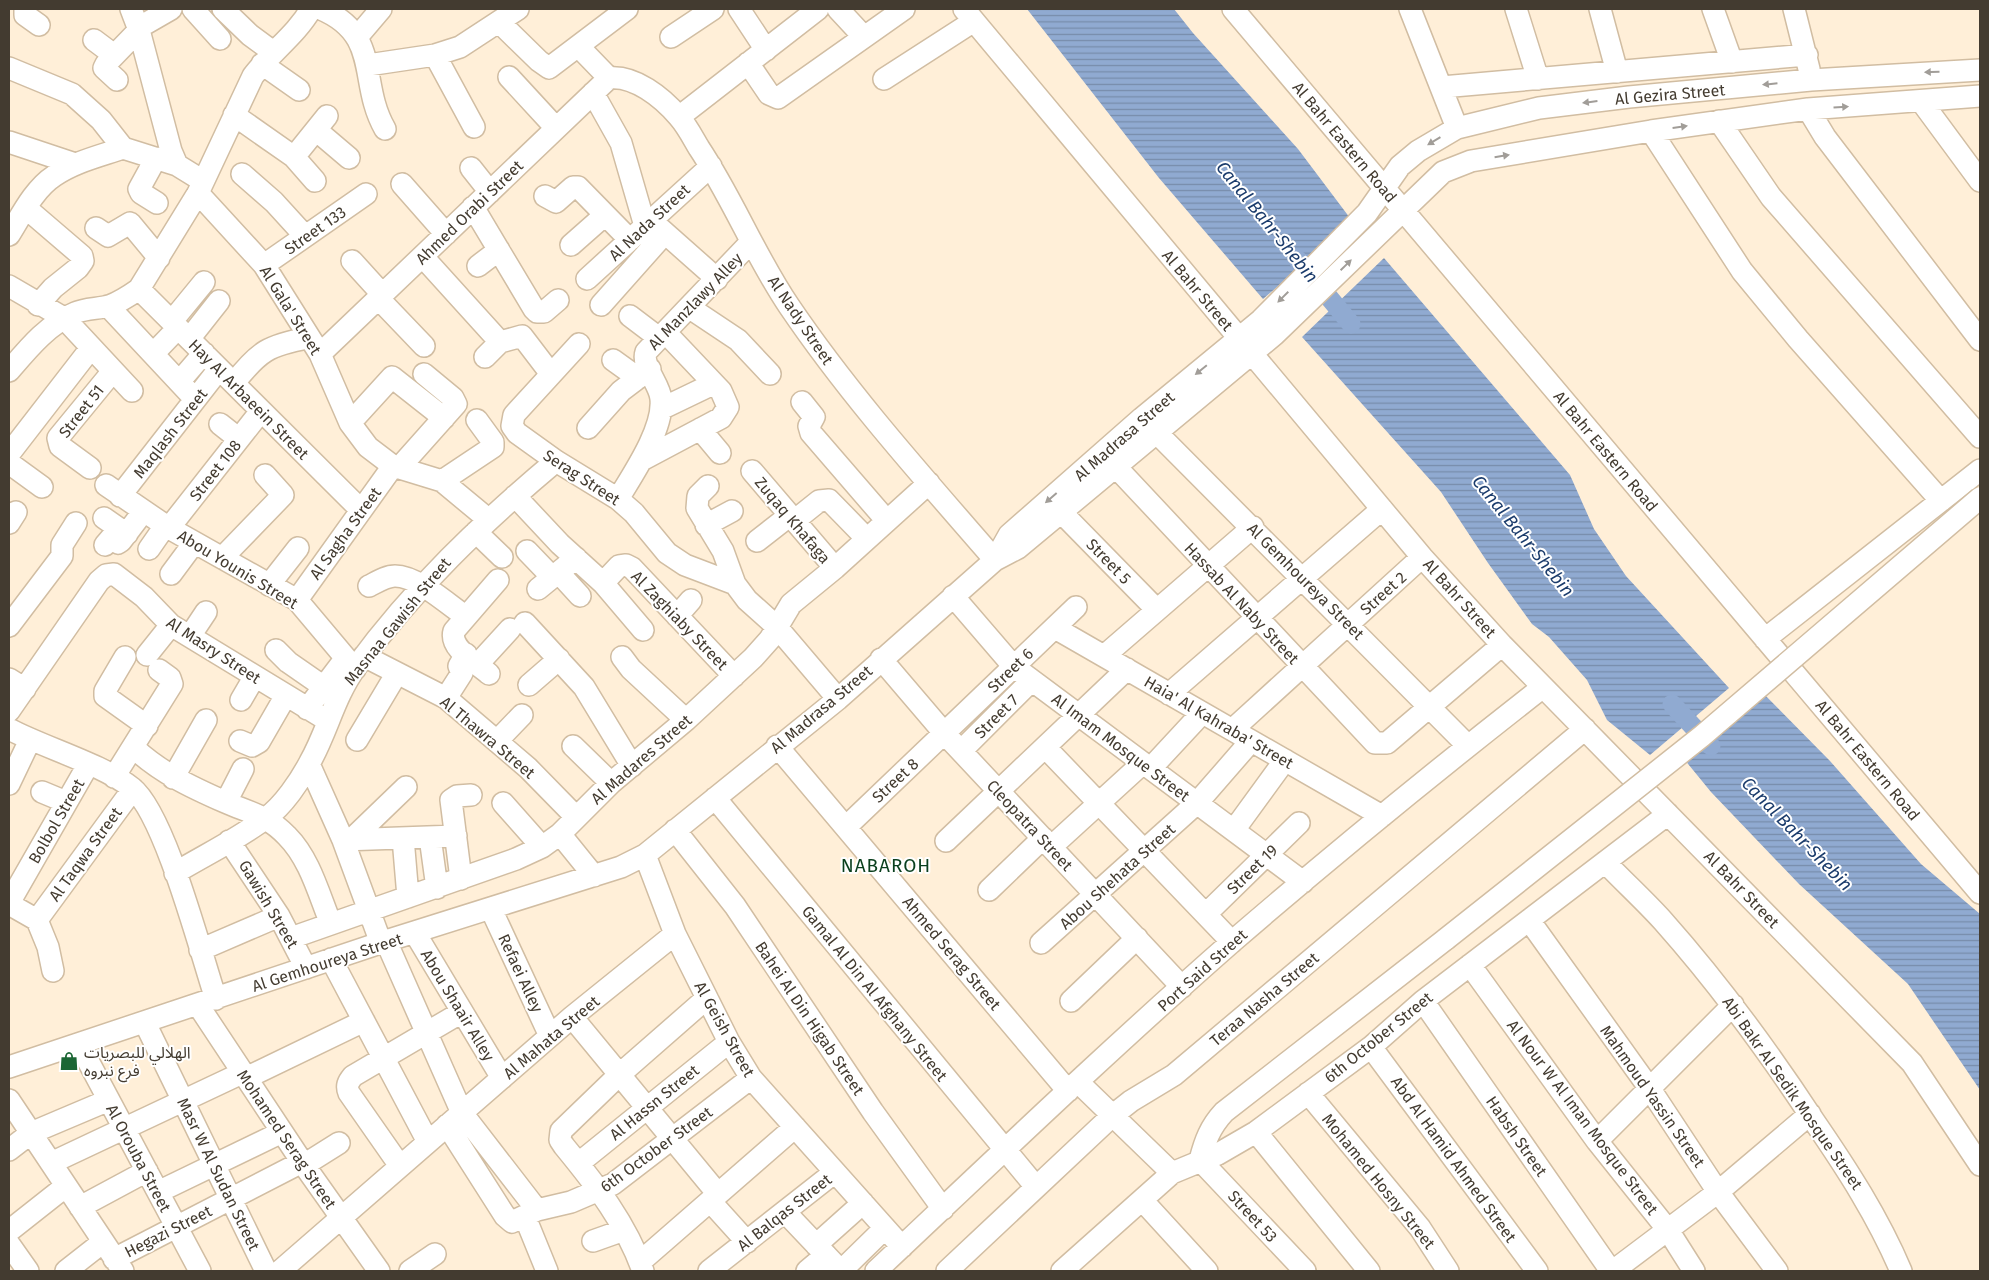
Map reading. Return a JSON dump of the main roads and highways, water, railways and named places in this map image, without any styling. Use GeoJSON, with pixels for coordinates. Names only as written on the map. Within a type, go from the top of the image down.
{"type":"FeatureCollection","features":[{"type":"Feature","properties":{"kind":"water"},"geometry":{"type":"Polygon","coordinates":[[[1027,9],[1174,9],[1193,33],[1298,149],[1353,222],[1263,299],[1159,178],[1027,9]]]}},
{"type":"Feature","properties":{"kind":"water"},"geometry":{"type":"Polygon","coordinates":[[[1384,258],[1570,475],[1594,529],[1626,576],[1729,688],[1650,755],[1607,720],[1587,680],[1549,637],[1532,624],[1488,563],[1441,492],[1302,337],[1384,258]]]}},
{"type":"Feature","properties":{"kind":"water"},"geometry":{"type":"Polygon","coordinates":[[[1753,683],[1830,761],[1921,864],[1980,914],[1980,1090],[1908,984],[1799,884],[1711,792],[1675,748],[1753,683]]]}},
{"type":"Feature","properties":{"kind":"waterway","name":"Canal Bahr-Shebin"},"geometry":{"type":"LineString","coordinates":[[1298,260],[1351,324]]}},
{"type":"Feature","properties":{"kind":"waterway","name":"Canal Bahr-Shebin"},"geometry":{"type":"LineString","coordinates":[[1672,704],[1711,746]]}},
{"type":"Feature","properties":{"kind":"place","name":"الهلالي للبصريات فرع نبروه"},"geometry":{"type":"Point","coordinates":[69,1061]}},
{"type":"Feature","properties":{"kind":"district","name":"NABAROH"},"geometry":{"type":"Point","coordinates":[886,865]}}]}
